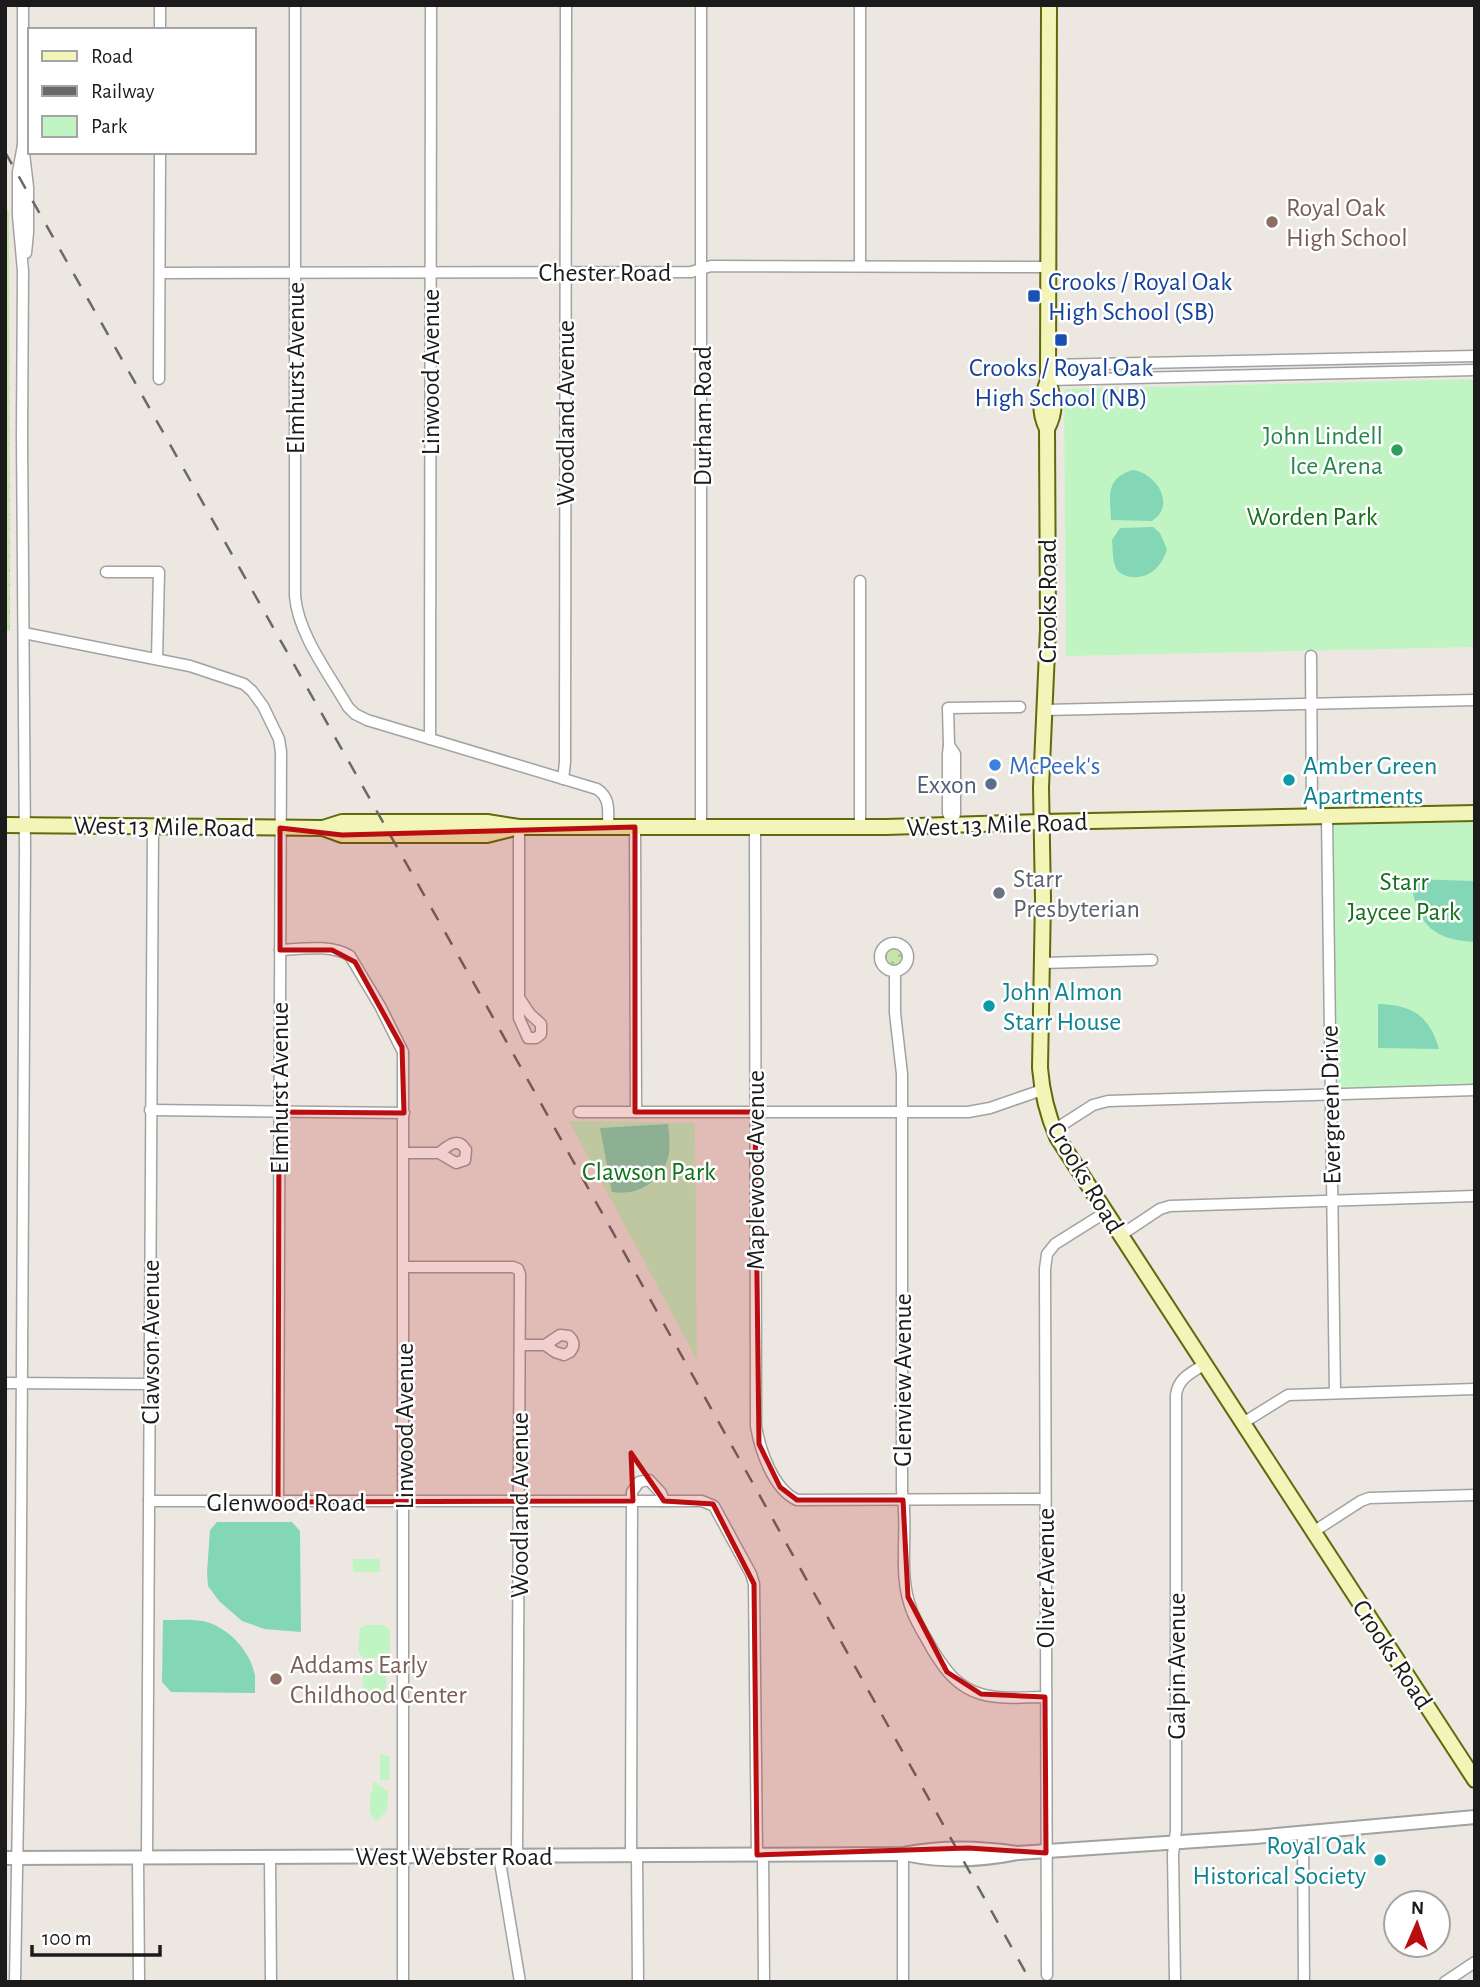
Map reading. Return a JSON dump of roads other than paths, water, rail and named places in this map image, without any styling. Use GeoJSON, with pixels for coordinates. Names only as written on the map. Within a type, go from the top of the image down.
{"type":"FeatureCollection","features":[{"type":"Feature","properties":{"kind":"main road","name":"Crooks Road"},"geometry":{"type":"LineString","coordinates":[[1049,5],[1048,372],[1054,398],[1054,416],[1048,429],[1048,629],[1042,776],[1042,1090],[1046,1111],[1054,1130],[1106,1212],[1475,1780]]}},
{"type":"Feature","properties":{"kind":"main road","name":"West 13 Mile Road"},"geometry":{"type":"LineString","coordinates":[[5,825],[323,828],[342,835],[487,835],[519,827],[860,827],[1475,813]]}},
{"type":"Feature","properties":{"kind":"street"},"geometry":{"type":"LineString","coordinates":[[15,1982],[11,1859],[20,1703],[24,633],[23,271],[18,172],[23,145],[23,5]]}},
{"type":"Feature","properties":{"kind":"street"},"geometry":{"type":"LineString","coordinates":[[160,5],[160,28]]}},
{"type":"Feature","properties":{"kind":"street","name":"Elmhurst Avenue"},"geometry":{"type":"LineString","coordinates":[[295,5],[296,608],[306,634],[348,707],[355,714],[430,739]]}},
{"type":"Feature","properties":{"kind":"street","name":"Linwood Avenue"},"geometry":{"type":"LineString","coordinates":[[430,5],[430,739]]}},
{"type":"Feature","properties":{"kind":"street","name":"Woodland Avenue"},"geometry":{"type":"LineString","coordinates":[[563,779],[566,5]]}},
{"type":"Feature","properties":{"kind":"street","name":"Durham Road"},"geometry":{"type":"LineString","coordinates":[[701,5],[701,827]]}},
{"type":"Feature","properties":{"kind":"street"},"geometry":{"type":"LineString","coordinates":[[860,5],[860,266]]}},
{"type":"Feature","properties":{"kind":"street"},"geometry":{"type":"LineString","coordinates":[[159,379],[160,154]]}},
{"type":"Feature","properties":{"kind":"street","name":"Chester Road"},"geometry":{"type":"LineString","coordinates":[[160,273],[691,272],[711,266],[1049,267]]}},
{"type":"Feature","properties":{"kind":"street"},"geometry":{"type":"LineString","coordinates":[[1450,356],[1450,371]]}},
{"type":"Feature","properties":{"kind":"street"},"geometry":{"type":"LineString","coordinates":[[1048,372],[1094,364],[1475,356]]}},
{"type":"Feature","properties":{"kind":"street"},"geometry":{"type":"LineString","coordinates":[[1399,357],[1399,372]]}},
{"type":"Feature","properties":{"kind":"street"},"geometry":{"type":"LineString","coordinates":[[1264,360],[1264,375]]}},
{"type":"Feature","properties":{"kind":"street"},"geometry":{"type":"LineString","coordinates":[[1172,377],[1178,362]]}},
{"type":"Feature","properties":{"kind":"street"},"geometry":{"type":"LineString","coordinates":[[1094,364],[1095,379]]}},
{"type":"Feature","properties":{"kind":"street"},"geometry":{"type":"LineString","coordinates":[[1048,372],[1095,379],[1475,370]]}},
{"type":"Feature","properties":{"kind":"street"},"geometry":{"type":"LineString","coordinates":[[24,633],[157,659],[159,572],[106,572]]}},
{"type":"Feature","properties":{"kind":"street"},"geometry":{"type":"LineString","coordinates":[[860,581],[860,827]]}},
{"type":"Feature","properties":{"kind":"street","name":"Evergreen Drive"},"geometry":{"type":"LineString","coordinates":[[1311,656],[1330,1094],[1335,1393]]}},
{"type":"Feature","properties":{"kind":"street","name":"Elmhurst Avenue"},"geometry":{"type":"LineString","coordinates":[[157,659],[244,684],[258,699],[279,739],[281,752],[278,1502]]}},
{"type":"Feature","properties":{"kind":"street"},"geometry":{"type":"LineString","coordinates":[[1045,710],[1475,700]]}},
{"type":"Feature","properties":{"kind":"street"},"geometry":{"type":"LineString","coordinates":[[953,825],[955,754],[950,745],[948,708],[1020,707]]}},
{"type":"Feature","properties":{"kind":"street"},"geometry":{"type":"LineString","coordinates":[[430,739],[597,789],[603,793],[608,806],[608,827]]}},
{"type":"Feature","properties":{"kind":"street","name":"Clawson Avenue"},"geometry":{"type":"LineString","coordinates":[[139,1982],[149,1501],[153,826]]}},
{"type":"Feature","properties":{"kind":"street"},"geometry":{"type":"LineString","coordinates":[[519,827],[520,999]]}},
{"type":"Feature","properties":{"kind":"street"},"geometry":{"type":"LineString","coordinates":[[635,827],[635,1112]]}},
{"type":"Feature","properties":{"kind":"street","name":"Maplewood Avenue"},"geometry":{"type":"LineString","coordinates":[[755,827],[756,1426],[759,1444],[766,1463],[785,1493],[797,1500],[903,1500]]}},
{"type":"Feature","properties":{"kind":"street","name":"Linwood Avenue"},"geometry":{"type":"LineString","coordinates":[[280,950],[332,950],[348,954],[402,1047],[404,1982]]}},
{"type":"Feature","properties":{"kind":"street"},"geometry":{"type":"LineString","coordinates":[[1042,963],[1152,960]]}},
{"type":"Feature","properties":{"kind":"street","name":"Glenview Avenue"},"geometry":{"type":"LineString","coordinates":[[895,971],[895,1013],[902,1074],[903,1500],[904,1573],[908,1597],[922,1631],[947,1672],[964,1687],[981,1694],[1001,1697],[1045,1697]]}},
{"type":"Feature","properties":{"kind":"street"},"geometry":{"type":"LineString","coordinates":[[579,1112],[974,1111],[1042,1090]]}},
{"type":"Feature","properties":{"kind":"street"},"geometry":{"type":"LineString","coordinates":[[1054,1130],[1093,1105],[1108,1101],[1475,1090]]}},
{"type":"Feature","properties":{"kind":"street"},"geometry":{"type":"LineString","coordinates":[[150,1110],[404,1113]]}},
{"type":"Feature","properties":{"kind":"street"},"geometry":{"type":"LineString","coordinates":[[404,1153],[439,1153]]}},
{"type":"Feature","properties":{"kind":"street"},"geometry":{"type":"LineString","coordinates":[[1121,1235],[1160,1209],[1170,1206],[1475,1196]]}},
{"type":"Feature","properties":{"kind":"street","name":"Oliver Avenue"},"geometry":{"type":"LineString","coordinates":[[1047,1975],[1045,1269],[1047,1254],[1055,1244],[1106,1212]]}},
{"type":"Feature","properties":{"kind":"street","name":"Woodland Avenue"},"geometry":{"type":"LineString","coordinates":[[404,1267],[513,1267],[520,1273],[517,1856]]}},
{"type":"Feature","properties":{"kind":"street"},"geometry":{"type":"LineString","coordinates":[[520,1345],[545,1345]]}},
{"type":"Feature","properties":{"kind":"street","name":"Galpin Avenue"},"geometry":{"type":"LineString","coordinates":[[1175,1982],[1173,1854],[1176,1830],[1176,1390],[1182,1379],[1205,1364]]}},
{"type":"Feature","properties":{"kind":"street"},"geometry":{"type":"LineString","coordinates":[[5,1383],[149,1384]]}},
{"type":"Feature","properties":{"kind":"street"},"geometry":{"type":"LineString","coordinates":[[1243,1423],[1288,1395],[1475,1389]]}},
{"type":"Feature","properties":{"kind":"street"},"geometry":{"type":"LineString","coordinates":[[638,1982],[634,1855],[634,1489],[639,1482],[646,1480],[657,1488],[664,1501]]}},
{"type":"Feature","properties":{"kind":"street"},"geometry":{"type":"LineString","coordinates":[[1313,1532],[1369,1498],[1475,1495]]}},
{"type":"Feature","properties":{"kind":"street"},"geometry":{"type":"LineString","coordinates":[[903,1500],[1045,1499]]}},
{"type":"Feature","properties":{"kind":"street","name":"Glenwood Road"},"geometry":{"type":"LineString","coordinates":[[149,1501],[702,1501],[714,1506],[754,1584],[760,1855]]}},
{"type":"Feature","properties":{"kind":"street","name":"West Webster Road"},"geometry":{"type":"LineString","coordinates":[[11,1859],[903,1854],[930,1859],[993,1858],[1018,1853],[1046,1853],[1475,1817]]}},
{"type":"Feature","properties":{"kind":"street"},"geometry":{"type":"LineString","coordinates":[[1303,1832],[1304,1982]]}},
{"type":"Feature","properties":{"kind":"street"},"geometry":{"type":"LineString","coordinates":[[903,1854],[903,1982]]}},
{"type":"Feature","properties":{"kind":"street"},"geometry":{"type":"LineString","coordinates":[[760,1855],[764,1982]]}},
{"type":"Feature","properties":{"kind":"street"},"geometry":{"type":"LineString","coordinates":[[499,1856],[520,1982]]}},
{"type":"Feature","properties":{"kind":"street"},"geometry":{"type":"LineString","coordinates":[[270,1857],[271,1982]]}},
{"type":"Feature","properties":{"kind":"street"},"geometry":{"type":"LineString","coordinates":[[1445,1982],[1475,1962]]}},
{"type":"Feature","properties":{"kind":"railway"},"geometry":{"type":"LineString","coordinates":[[5,152],[481,996],[1031,1982]]}},
{"type":"Feature","properties":{"kind":"place","name":"Royal Oak High School"},"geometry":{"type":"Point","coordinates":[1272,222]}},
{"type":"Feature","properties":{"kind":"place","name":"Crooks / Royal Oak High School (SB)"},"geometry":{"type":"Point","coordinates":[1034,296]}},
{"type":"Feature","properties":{"kind":"place","name":"Crooks / Royal Oak High School (NB)"},"geometry":{"type":"Point","coordinates":[1061,340]}},
{"type":"Feature","properties":{"kind":"place","name":"John Lindell Ice Arena"},"geometry":{"type":"Point","coordinates":[1397,450]}},
{"type":"Feature","properties":{"kind":"place","name":"McPeek's"},"geometry":{"type":"Point","coordinates":[995,765]}},
{"type":"Feature","properties":{"kind":"place","name":"Amber Green Apartments"},"geometry":{"type":"Point","coordinates":[1289,780]}},
{"type":"Feature","properties":{"kind":"place","name":"Exxon"},"geometry":{"type":"Point","coordinates":[991,784]}},
{"type":"Feature","properties":{"kind":"place","name":"Starr Presbyterian"},"geometry":{"type":"Point","coordinates":[999,893]}},
{"type":"Feature","properties":{"kind":"place","name":"John Almon Starr House"},"geometry":{"type":"Point","coordinates":[989,1006]}},
{"type":"Feature","properties":{"kind":"place","name":"Addams Early Childhood Center"},"geometry":{"type":"Point","coordinates":[276,1679]}},
{"type":"Feature","properties":{"kind":"place","name":"Royal Oak Historical Society"},"geometry":{"type":"Point","coordinates":[1380,1860]}},
{"type":"Feature","properties":{"kind":"park label","name":"Worden Park"},"geometry":{"type":"Point","coordinates":[1312,516]}},
{"type":"Feature","properties":{"kind":"park label","name":"Starr Jaycee Park"},"geometry":{"type":"Point","coordinates":[1404,896]}},
{"type":"Feature","properties":{"kind":"park label","name":"Clawson Park"},"geometry":{"type":"Point","coordinates":[649,1171]}}]}
